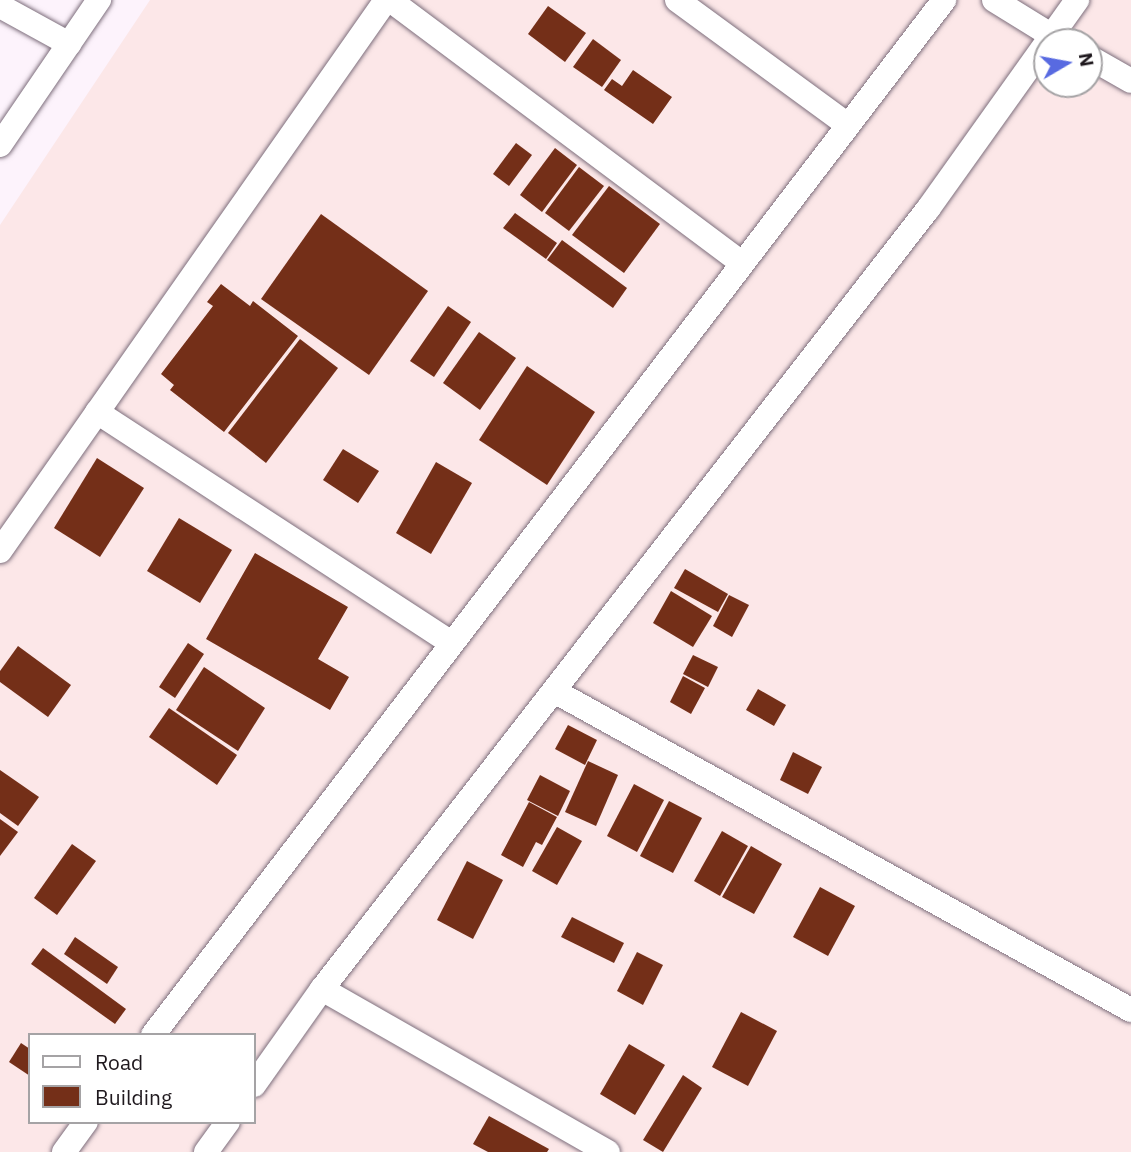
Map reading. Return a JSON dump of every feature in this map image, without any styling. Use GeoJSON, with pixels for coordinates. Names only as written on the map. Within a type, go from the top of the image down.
{"type":"FeatureCollection","features":[{"type":"Feature","properties":{"kind":"street"},"geometry":{"type":"LineString","coordinates":[[0,145],[99,0]]}},
{"type":"Feature","properties":{"kind":"street"},"geometry":{"type":"LineString","coordinates":[[0,551],[388,0],[742,263]]}},
{"type":"Feature","properties":{"kind":"street"},"geometry":{"type":"LineString","coordinates":[[677,0],[848,125]]}},
{"type":"Feature","properties":{"kind":"street"},"geometry":{"type":"LineString","coordinates":[[155,1033],[450,642],[944,0]]}},
{"type":"Feature","properties":{"kind":"street"},"geometry":{"type":"LineString","coordinates":[[994,0],[1040,28]]}},
{"type":"Feature","properties":{"kind":"street"},"geometry":{"type":"LineString","coordinates":[[1062,28],[1077,0]]}},
{"type":"Feature","properties":{"kind":"street"},"geometry":{"type":"LineString","coordinates":[[0,6],[69,44]]}},
{"type":"Feature","properties":{"kind":"street"},"geometry":{"type":"LineString","coordinates":[[1103,65],[1131,80]]}},
{"type":"Feature","properties":{"kind":"street"},"geometry":{"type":"LineString","coordinates":[[256,1083],[323,989],[928,209],[1033,69]]}},
{"type":"Feature","properties":{"kind":"street"},"geometry":{"type":"LineString","coordinates":[[97,412],[450,642]]}},
{"type":"Feature","properties":{"kind":"street"},"geometry":{"type":"LineString","coordinates":[[554,691],[1131,1010]]}},
{"type":"Feature","properties":{"kind":"street"},"geometry":{"type":"LineString","coordinates":[[323,989],[608,1152]]}},
{"type":"Feature","properties":{"kind":"street"},"geometry":{"type":"LineString","coordinates":[[64,1152],[85,1124]]}},
{"type":"Feature","properties":{"kind":"street"},"geometry":{"type":"LineString","coordinates":[[206,1152],[227,1124]]}},
{"type":"Feature","properties":{"kind":"shaded area"},"geometry":{"type":"Polygon","coordinates":[[[150,0],[1131,0],[1131,1152],[0,1152],[0,225],[150,0]]]}},
{"type":"Feature","properties":{"kind":"building"},"geometry":{"type":"Polygon","coordinates":[[[548,6],[586,33],[565,62],[528,34],[548,6]]]}},
{"type":"Feature","properties":{"kind":"building"},"geometry":{"type":"Polygon","coordinates":[[[593,39],[621,60],[602,87],[573,67],[593,39]]]}},
{"type":"Feature","properties":{"kind":"building"},"geometry":{"type":"Polygon","coordinates":[[[633,70],[672,97],[653,124],[604,90],[612,79],[622,86],[633,70]]]}},
{"type":"Feature","properties":{"kind":"building"},"geometry":{"type":"Polygon","coordinates":[[[516,143],[532,155],[509,186],[493,174],[516,143]]]}},
{"type":"Feature","properties":{"kind":"building"},"geometry":{"type":"Polygon","coordinates":[[[555,148],[577,165],[542,212],[520,195],[555,148]]]}},
{"type":"Feature","properties":{"kind":"building"},"geometry":{"type":"Polygon","coordinates":[[[579,167],[604,186],[569,231],[545,213],[579,167]]]}},
{"type":"Feature","properties":{"kind":"building"},"geometry":{"type":"Polygon","coordinates":[[[609,186],[660,224],[624,273],[572,235],[609,186]]]}},
{"type":"Feature","properties":{"kind":"building"},"geometry":{"type":"Polygon","coordinates":[[[515,213],[557,243],[546,259],[503,228],[515,213]]]}},
{"type":"Feature","properties":{"kind":"building"},"geometry":{"type":"Polygon","coordinates":[[[321,214],[428,291],[369,375],[261,299],[321,214]]]}},
{"type":"Feature","properties":{"kind":"building"},"geometry":{"type":"Polygon","coordinates":[[[562,240],[627,288],[613,308],[547,260],[562,240]]]}},
{"type":"Feature","properties":{"kind":"building"},"geometry":{"type":"Polygon","coordinates":[[[221,284],[250,306],[253,301],[298,336],[224,432],[170,390],[174,385],[161,374],[213,306],[207,302],[221,284]]]}},
{"type":"Feature","properties":{"kind":"building"},"geometry":{"type":"Polygon","coordinates":[[[448,306],[471,322],[434,377],[410,361],[448,306]]]}},
{"type":"Feature","properties":{"kind":"building"},"geometry":{"type":"Polygon","coordinates":[[[479,332],[516,358],[480,410],[443,383],[479,332]]]}},
{"type":"Feature","properties":{"kind":"building"},"geometry":{"type":"Polygon","coordinates":[[[300,339],[338,368],[266,463],[228,433],[300,339]]]}},
{"type":"Feature","properties":{"kind":"building"},"geometry":{"type":"Polygon","coordinates":[[[527,366],[595,412],[547,485],[479,440],[527,366]]]}},
{"type":"Feature","properties":{"kind":"building"},"geometry":{"type":"Polygon","coordinates":[[[343,449],[379,471],[358,503],[323,480],[343,449]]]}},
{"type":"Feature","properties":{"kind":"building"},"geometry":{"type":"Polygon","coordinates":[[[97,458],[144,488],[100,557],[54,528],[97,458]]]}},
{"type":"Feature","properties":{"kind":"building"},"geometry":{"type":"Polygon","coordinates":[[[436,462],[472,483],[431,554],[396,533],[436,462]]]}},
{"type":"Feature","properties":{"kind":"building"},"geometry":{"type":"Polygon","coordinates":[[[179,518],[232,550],[200,603],[147,571],[179,518]]]}},
{"type":"Feature","properties":{"kind":"building"},"geometry":{"type":"Polygon","coordinates":[[[255,553],[348,607],[318,659],[349,677],[330,710],[206,639],[255,553]]]}},
{"type":"Feature","properties":{"kind":"building"},"geometry":{"type":"Polygon","coordinates":[[[685,569],[728,594],[718,612],[674,588],[685,569]]]}},
{"type":"Feature","properties":{"kind":"building"},"geometry":{"type":"Polygon","coordinates":[[[671,591],[712,616],[693,647],[653,623],[671,591]]]}},
{"type":"Feature","properties":{"kind":"building"},"geometry":{"type":"Polygon","coordinates":[[[729,595],[749,605],[732,637],[713,626],[729,595]]]}},
{"type":"Feature","properties":{"kind":"building"},"geometry":{"type":"Polygon","coordinates":[[[188,643],[204,654],[175,698],[159,687],[188,643]]]}},
{"type":"Feature","properties":{"kind":"building"},"geometry":{"type":"Polygon","coordinates":[[[18,646],[71,685],[48,717],[0,682],[0,671],[18,646]]]}},
{"type":"Feature","properties":{"kind":"building"},"geometry":{"type":"Polygon","coordinates":[[[693,655],[718,667],[708,687],[683,674],[693,655]]]}},
{"type":"Feature","properties":{"kind":"building"},"geometry":{"type":"Polygon","coordinates":[[[204,667],[265,708],[238,751],[176,710],[204,667]]]}},
{"type":"Feature","properties":{"kind":"building"},"geometry":{"type":"Polygon","coordinates":[[[683,676],[705,688],[691,714],[670,702],[683,676]]]}},
{"type":"Feature","properties":{"kind":"building"},"geometry":{"type":"Polygon","coordinates":[[[758,689],[786,705],[774,726],[746,710],[758,689]]]}},
{"type":"Feature","properties":{"kind":"building"},"geometry":{"type":"Polygon","coordinates":[[[169,708],[237,755],[217,785],[149,737],[169,708]]]}},
{"type":"Feature","properties":{"kind":"building"},"geometry":{"type":"Polygon","coordinates":[[[568,725],[597,740],[585,765],[555,749],[568,725]]]}},
{"type":"Feature","properties":{"kind":"building"},"geometry":{"type":"Polygon","coordinates":[[[793,752],[822,767],[808,794],[780,780],[793,752]]]}},
{"type":"Feature","properties":{"kind":"building"},"geometry":{"type":"Polygon","coordinates":[[[588,761],[618,775],[596,826],[565,812],[588,761]]]}},
{"type":"Feature","properties":{"kind":"building"},"geometry":{"type":"Polygon","coordinates":[[[0,770],[39,797],[18,826],[0,813],[0,770]]]}},
{"type":"Feature","properties":{"kind":"building"},"geometry":{"type":"Polygon","coordinates":[[[540,775],[570,791],[558,816],[527,800],[540,775]]]}},
{"type":"Feature","properties":{"kind":"building"},"geometry":{"type":"Polygon","coordinates":[[[634,784],[664,800],[637,852],[607,836],[634,784]]]}},
{"type":"Feature","properties":{"kind":"building"},"geometry":{"type":"Polygon","coordinates":[[[669,801],[702,818],[673,873],[640,856],[669,801]]]}},
{"type":"Feature","properties":{"kind":"building"},"geometry":{"type":"Polygon","coordinates":[[[529,802],[557,817],[542,845],[536,842],[523,867],[501,855],[529,802]]]}},
{"type":"Feature","properties":{"kind":"building"},"geometry":{"type":"Polygon","coordinates":[[[0,819],[18,832],[0,856],[0,819]]]}},
{"type":"Feature","properties":{"kind":"building"},"geometry":{"type":"Polygon","coordinates":[[[557,827],[582,841],[557,885],[532,871],[557,827]]]}},
{"type":"Feature","properties":{"kind":"building"},"geometry":{"type":"Polygon","coordinates":[[[722,831],[748,846],[720,896],[694,881],[722,831]]]}},
{"type":"Feature","properties":{"kind":"building"},"geometry":{"type":"Polygon","coordinates":[[[72,844],[96,861],[57,915],[34,898],[72,844]]]}},
{"type":"Feature","properties":{"kind":"building"},"geometry":{"type":"Polygon","coordinates":[[[751,846],[782,864],[754,914],[722,897],[751,846]]]}},
{"type":"Feature","properties":{"kind":"building"},"geometry":{"type":"Polygon","coordinates":[[[467,861],[503,880],[473,939],[437,920],[467,861]]]}},
{"type":"Feature","properties":{"kind":"building"},"geometry":{"type":"Polygon","coordinates":[[[820,887],[855,906],[828,956],[793,937],[820,887]]]}},
{"type":"Feature","properties":{"kind":"building"},"geometry":{"type":"Polygon","coordinates":[[[572,917],[624,943],[614,963],[561,937],[572,917]]]}},
{"type":"Feature","properties":{"kind":"building"},"geometry":{"type":"Polygon","coordinates":[[[75,937],[118,967],[107,984],[64,954],[75,937]]]}},
{"type":"Feature","properties":{"kind":"building"},"geometry":{"type":"Polygon","coordinates":[[[43,948],[126,1009],[115,1024],[31,964],[43,948]]]}},
{"type":"Feature","properties":{"kind":"building"},"geometry":{"type":"Polygon","coordinates":[[[637,952],[663,965],[643,1005],[617,991],[637,952]]]}},
{"type":"Feature","properties":{"kind":"building"},"geometry":{"type":"Polygon","coordinates":[[[741,1012],[777,1031],[748,1086],[712,1067],[741,1012]]]}},
{"type":"Feature","properties":{"kind":"building"},"geometry":{"type":"Polygon","coordinates":[[[21,1043],[28,1048],[28,1075],[9,1062],[21,1043]]]}},
{"type":"Feature","properties":{"kind":"building"},"geometry":{"type":"Polygon","coordinates":[[[629,1044],[665,1065],[635,1115],[600,1094],[629,1044]]]}},
{"type":"Feature","properties":{"kind":"building"},"geometry":{"type":"Polygon","coordinates":[[[683,1075],[702,1088],[663,1152],[643,1140],[683,1075]]]}},
{"type":"Feature","properties":{"kind":"building"},"geometry":{"type":"Polygon","coordinates":[[[489,1116],[549,1149],[547,1152],[488,1152],[473,1144],[489,1116]]]}}]}
